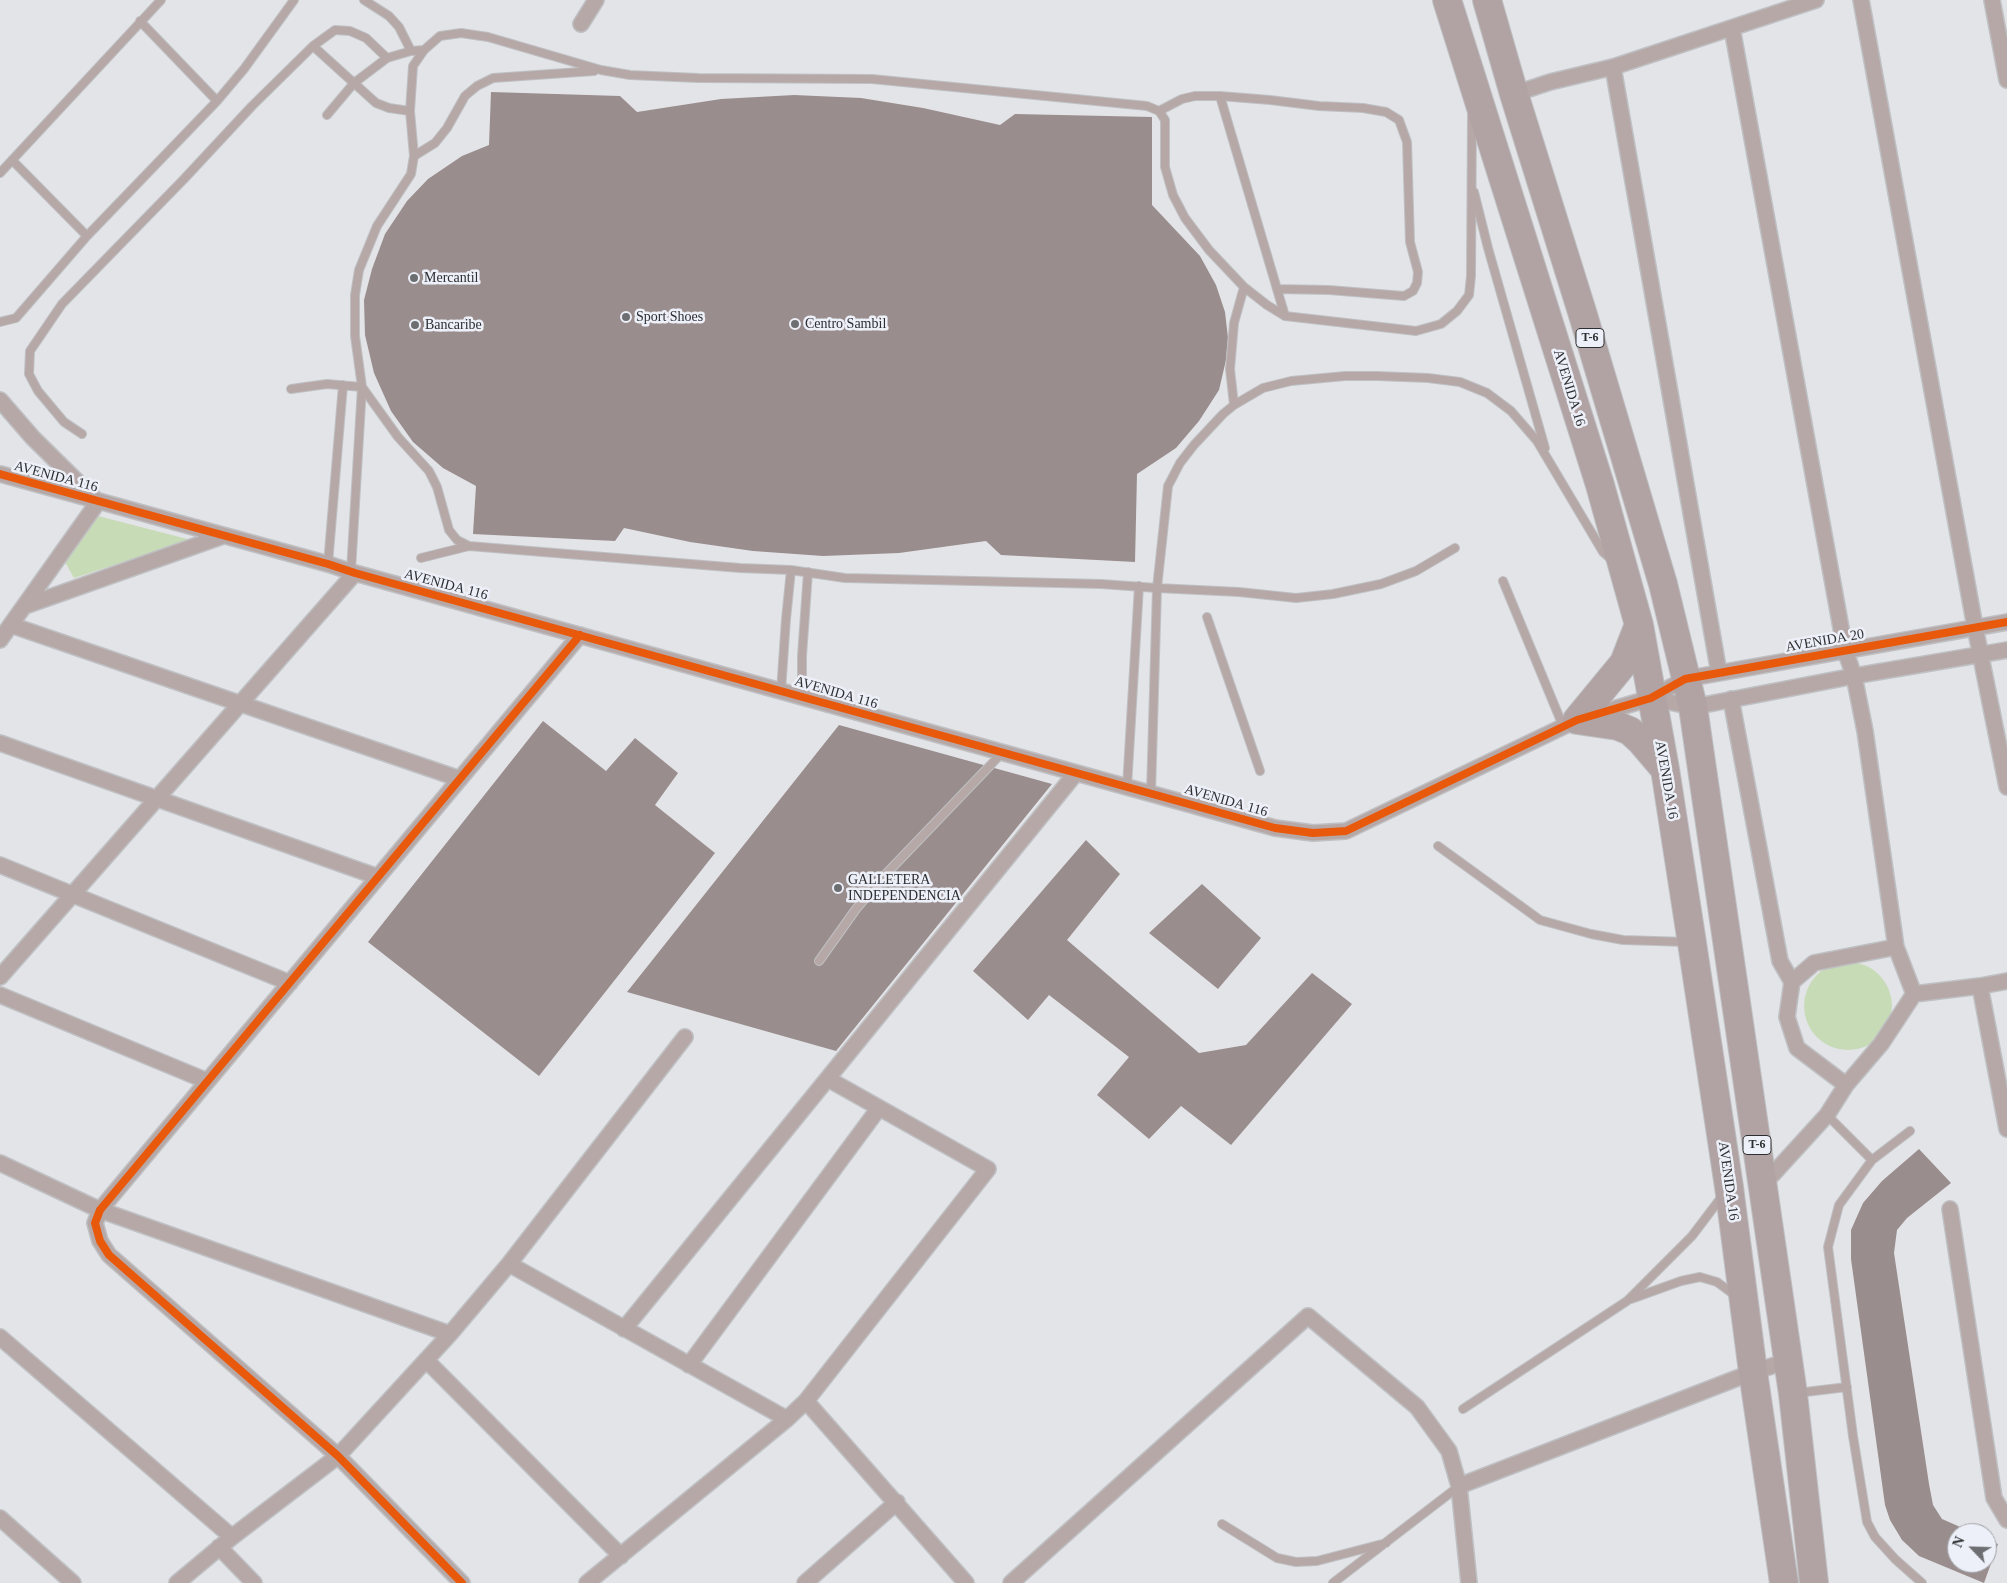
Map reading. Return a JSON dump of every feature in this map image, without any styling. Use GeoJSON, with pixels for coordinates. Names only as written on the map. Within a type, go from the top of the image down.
{"type":"FeatureCollection","features":[{"type":"Feature","properties":{"kind":"highway","name":"AVENIDA 16"},"geometry":{"type":"LineString","coordinates":[[1447,0],[1600,485],[1639,625],[1665,769],[1692,942],[1729,1187],[1753,1372],[1784,1583]]}},
{"type":"Feature","properties":{"kind":"highway","name":"T-6"},"geometry":{"type":"LineString","coordinates":[[1487,0],[1661,575],[1693,707],[1793,1394],[1814,1583]]}},
{"type":"Feature","properties":{"kind":"highway"},"geometry":{"type":"LineString","coordinates":[[1570,723],[1624,663],[1639,625]]}},
{"type":"Feature","properties":{"kind":"highway"},"geometry":{"type":"LineString","coordinates":[[1570,723],[1618,726],[1630,731],[1665,769]]}},
{"type":"Feature","properties":{"kind":"street"},"geometry":{"type":"LineString","coordinates":[[581,24],[596,0]]}},
{"type":"Feature","properties":{"kind":"street"},"geometry":{"type":"LineString","coordinates":[[1514,94],[1550,82],[1613,67],[1816,0]]}},
{"type":"Feature","properties":{"kind":"street"},"geometry":{"type":"LineString","coordinates":[[1861,0],[1975,627],[2007,787]]}},
{"type":"Feature","properties":{"kind":"street"},"geometry":{"type":"LineString","coordinates":[[1992,0],[2007,80]]}},
{"type":"Feature","properties":{"kind":"street"},"geometry":{"type":"LineString","coordinates":[[1732,28],[1845,650],[1854,676],[1865,731],[1896,947],[1914,994]]}},
{"type":"Feature","properties":{"kind":"street"},"geometry":{"type":"LineString","coordinates":[[1613,67],[1719,673]]}},
{"type":"Feature","properties":{"kind":"street"},"geometry":{"type":"LineString","coordinates":[[0,400],[33,438],[98,502],[0,640]]}},
{"type":"Feature","properties":{"kind":"street","name":"AVENIDA 116"},"geometry":{"type":"LineString","coordinates":[[0,474],[1275,828],[1313,832],[1346,831],[1570,723],[1652,698]]}},
{"type":"Feature","properties":{"kind":"street"},"geometry":{"type":"LineString","coordinates":[[25,606],[223,536]]}},
{"type":"Feature","properties":{"kind":"street"},"geometry":{"type":"LineString","coordinates":[[0,977],[240,704],[353,572]]}},
{"type":"Feature","properties":{"kind":"street","name":"AVENIDA 20"},"geometry":{"type":"LineString","coordinates":[[1652,698],[1686,679],[2007,622]]}},
{"type":"Feature","properties":{"kind":"street"},"geometry":{"type":"LineString","coordinates":[[11,625],[460,780]]}},
{"type":"Feature","properties":{"kind":"street"},"geometry":{"type":"LineString","coordinates":[[462,1583],[338,1456],[109,1254],[100,1241],[95,1223],[100,1210],[580,635]]}},
{"type":"Feature","properties":{"kind":"street"},"geometry":{"type":"LineString","coordinates":[[1652,698],[1693,707],[1854,676],[2007,650]]}},
{"type":"Feature","properties":{"kind":"street"},"geometry":{"type":"LineString","coordinates":[[1731,699],[1780,961],[1792,982],[1787,1017],[1797,1048],[1846,1085]]}},
{"type":"Feature","properties":{"kind":"street"},"geometry":{"type":"LineString","coordinates":[[0,743],[378,877]]}},
{"type":"Feature","properties":{"kind":"street"},"geometry":{"type":"LineString","coordinates":[[624,1329],[1076,773]]}},
{"type":"Feature","properties":{"kind":"street"},"geometry":{"type":"LineString","coordinates":[[0,865],[290,982]]}},
{"type":"Feature","properties":{"kind":"street"},"geometry":{"type":"LineString","coordinates":[[1792,982],[1814,963],[1896,947]]}},
{"type":"Feature","properties":{"kind":"street"},"geometry":{"type":"LineString","coordinates":[[1763,1184],[1827,1115],[1846,1085],[1881,1044],[1914,994],[2007,981]]}},
{"type":"Feature","properties":{"kind":"street"},"geometry":{"type":"LineString","coordinates":[[1980,986],[2007,1129]]}},
{"type":"Feature","properties":{"kind":"street"},"geometry":{"type":"LineString","coordinates":[[0,995],[207,1082]]}},
{"type":"Feature","properties":{"kind":"street"},"geometry":{"type":"LineString","coordinates":[[177,1583],[219,1547],[338,1456],[450,1334],[508,1264],[685,1037]]}},
{"type":"Feature","properties":{"kind":"street"},"geometry":{"type":"LineString","coordinates":[[588,1583],[788,1419],[806,1401],[988,1170],[828,1078]]}},
{"type":"Feature","properties":{"kind":"street"},"geometry":{"type":"LineString","coordinates":[[689,1365],[879,1108]]}},
{"type":"Feature","properties":{"kind":"street"},"geometry":{"type":"LineString","coordinates":[[0,1164],[100,1210],[450,1334]]}},
{"type":"Feature","properties":{"kind":"street"},"geometry":{"type":"LineString","coordinates":[[1950,1209],[1994,1498],[2007,1520]]}},
{"type":"Feature","properties":{"kind":"street"},"geometry":{"type":"LineString","coordinates":[[508,1264],[788,1419]]}},
{"type":"Feature","properties":{"kind":"street"},"geometry":{"type":"LineString","coordinates":[[1011,1583],[1308,1316],[1417,1407],[1449,1451],[1460,1486],[1469,1583]]}},
{"type":"Feature","properties":{"kind":"street"},"geometry":{"type":"LineString","coordinates":[[0,1337],[232,1537]]}},
{"type":"Feature","properties":{"kind":"street"},"geometry":{"type":"LineString","coordinates":[[426,1360],[621,1556]]}},
{"type":"Feature","properties":{"kind":"street"},"geometry":{"type":"LineString","coordinates":[[1460,1486],[1753,1372],[1788,1361]]}},
{"type":"Feature","properties":{"kind":"street"},"geometry":{"type":"LineString","coordinates":[[806,1401],[897,1502],[966,1583]]}},
{"type":"Feature","properties":{"kind":"street"},"geometry":{"type":"LineString","coordinates":[[805,1583],[897,1502]]}},
{"type":"Feature","properties":{"kind":"street"},"geometry":{"type":"LineString","coordinates":[[0,1518],[73,1583]]}},
{"type":"Feature","properties":{"kind":"street"},"geometry":{"type":"LineString","coordinates":[[219,1547],[254,1583]]}},
{"type":"Feature","properties":{"kind":"lane"},"geometry":{"type":"LineString","coordinates":[[0,174],[161,0]]}},
{"type":"Feature","properties":{"kind":"lane"},"geometry":{"type":"LineString","coordinates":[[0,322],[16,318],[87,236],[217,101],[244,69],[294,0]]}},
{"type":"Feature","properties":{"kind":"lane"},"geometry":{"type":"LineString","coordinates":[[364,0],[389,16],[399,27],[411,51]]}},
{"type":"Feature","properties":{"kind":"lane"},"geometry":{"type":"LineString","coordinates":[[140,21],[217,101]]}},
{"type":"Feature","properties":{"kind":"lane"},"geometry":{"type":"LineString","coordinates":[[82,434],[64,422],[38,391],[29,374],[30,351],[62,304],[184,180],[252,106],[313,46],[335,30],[350,31],[366,38],[387,58]]}},
{"type":"Feature","properties":{"kind":"lane"},"geometry":{"type":"LineString","coordinates":[[353,572],[362,387],[355,336],[355,295],[359,270],[377,226],[411,174],[414,156],[410,111],[413,66],[424,50],[440,36],[462,33],[488,37],[601,70],[630,75],[698,78],[872,79],[1147,106],[1159,111],[1165,120],[1165,167],[1173,195],[1190,225],[1209,250],[1244,288],[1267,306],[1285,316],[1416,331],[1441,324],[1457,311],[1469,295],[1471,276],[1473,81]]}},
{"type":"Feature","properties":{"kind":"lane"},"geometry":{"type":"LineString","coordinates":[[313,46],[376,103],[389,108],[410,111]]}},
{"type":"Feature","properties":{"kind":"lane"},"geometry":{"type":"LineString","coordinates":[[327,115],[354,83],[387,58],[411,51],[424,50]]}},
{"type":"Feature","properties":{"kind":"lane"},"geometry":{"type":"LineString","coordinates":[[414,156],[435,143],[447,128],[465,96],[477,86],[493,78],[601,70]]}},
{"type":"Feature","properties":{"kind":"lane"},"geometry":{"type":"LineString","coordinates":[[1159,111],[1182,99],[1195,96],[1220,96],[1319,106],[1363,108],[1386,112],[1398,120],[1406,139],[1410,242],[1418,272],[1417,283],[1412,291],[1404,296],[1329,290],[1277,289]]}},
{"type":"Feature","properties":{"kind":"lane"},"geometry":{"type":"LineString","coordinates":[[1220,96],[1285,316]]}},
{"type":"Feature","properties":{"kind":"lane"},"geometry":{"type":"LineString","coordinates":[[12,160],[87,236]]}},
{"type":"Feature","properties":{"kind":"lane"},"geometry":{"type":"LineString","coordinates":[[1472,180],[1488,248],[1547,456]]}},
{"type":"Feature","properties":{"kind":"lane"},"geometry":{"type":"LineString","coordinates":[[1234,405],[1230,369],[1233,332],[1244,288]]}},
{"type":"Feature","properties":{"kind":"lane"},"geometry":{"type":"LineString","coordinates":[[1151,794],[1158,588],[1168,486],[1180,463],[1223,414],[1234,405],[1263,388],[1280,382],[1345,376],[1428,378],[1460,382],[1486,393],[1511,411],[1537,441],[1603,552],[1624,571]]}},
{"type":"Feature","properties":{"kind":"lane"},"geometry":{"type":"LineString","coordinates":[[291,389],[327,384],[362,387],[398,437],[429,471],[437,487],[449,530],[456,540],[470,546]]}},
{"type":"Feature","properties":{"kind":"lane"},"geometry":{"type":"LineString","coordinates":[[328,564],[343,385]]}},
{"type":"Feature","properties":{"kind":"lane"},"geometry":{"type":"LineString","coordinates":[[421,558],[470,546],[740,568],[791,570],[845,578],[1101,584],[1239,592],[1296,598],[1333,594],[1380,584],[1416,571],[1455,548]]}},
{"type":"Feature","properties":{"kind":"lane"},"geometry":{"type":"LineString","coordinates":[[782,691],[791,570]]}},
{"type":"Feature","properties":{"kind":"lane"},"geometry":{"type":"LineString","coordinates":[[802,697],[802,656],[808,572]]}},
{"type":"Feature","properties":{"kind":"lane"},"geometry":{"type":"LineString","coordinates":[[1503,581],[1570,723]]}},
{"type":"Feature","properties":{"kind":"lane"},"geometry":{"type":"LineString","coordinates":[[1127,787],[1139,586]]}},
{"type":"Feature","properties":{"kind":"lane"},"geometry":{"type":"LineString","coordinates":[[1207,617],[1260,771]]}},
{"type":"Feature","properties":{"kind":"lane"},"geometry":{"type":"LineString","coordinates":[[819,961],[856,909],[884,875],[1003,752]]}},
{"type":"Feature","properties":{"kind":"lane"},"geometry":{"type":"LineString","coordinates":[[1438,846],[1540,920],[1591,934],[1623,940],[1692,942]]}},
{"type":"Feature","properties":{"kind":"lane"},"geometry":{"type":"LineString","coordinates":[[1827,1115],[1872,1160]]}},
{"type":"Feature","properties":{"kind":"lane"},"geometry":{"type":"LineString","coordinates":[[1910,1131],[1872,1160],[1839,1205],[1828,1247],[1867,1522],[1875,1537],[1895,1559],[1922,1583]]}},
{"type":"Feature","properties":{"kind":"lane"},"geometry":{"type":"LineString","coordinates":[[1463,1409],[1627,1301],[1692,1236],[1729,1187]]}},
{"type":"Feature","properties":{"kind":"lane"},"geometry":{"type":"LineString","coordinates":[[1627,1301],[1681,1281],[1700,1277],[1717,1282],[1745,1303]]}},
{"type":"Feature","properties":{"kind":"lane"},"geometry":{"type":"LineString","coordinates":[[1793,1394],[1847,1387]]}},
{"type":"Feature","properties":{"kind":"lane"},"geometry":{"type":"LineString","coordinates":[[1333,1583],[1460,1486]]}},
{"type":"Feature","properties":{"kind":"lane"},"geometry":{"type":"LineString","coordinates":[[1222,1524],[1277,1558],[1296,1562],[1317,1560],[1386,1543]]}},
{"type":"Feature","properties":{"kind":"green space"},"geometry":{"type":"Polygon","coordinates":[[[98,516],[191,540],[74,578],[65,562],[98,516]]]}},
{"type":"Feature","properties":{"kind":"green space"},"geometry":{"type":"Polygon","coordinates":[[[1839,962],[1857,962],[1873,969],[1885,981],[1892,997],[1892,1015],[1885,1031],[1873,1043],[1857,1050],[1839,1050],[1823,1043],[1811,1031],[1804,1015],[1804,997],[1811,981],[1823,969],[1839,962]]]}},
{"type":"Feature","properties":{"kind":"building","name":"Centro Sambil"},"geometry":{"type":"Polygon","coordinates":[[[491,92],[620,96],[637,112],[721,99],[794,95],[861,98],[923,108],[1000,125],[1015,114],[1152,117],[1152,205],[1200,256],[1216,285],[1225,312],[1228,338],[1226,360],[1219,390],[1199,421],[1176,448],[1137,474],[1135,562],[1001,555],[986,541],[899,553],[823,556],[753,551],[690,542],[624,528],[615,541],[473,534],[476,486],[443,468],[413,442],[391,411],[374,373],[365,335],[364,300],[372,269],[385,234],[407,201],[428,179],[462,156],[489,145],[491,92]]]}},
{"type":"Feature","properties":{"kind":"building"},"geometry":{"type":"Polygon","coordinates":[[[543,721],[606,771],[635,738],[678,773],[655,805],[715,853],[539,1076],[368,942],[543,721]]]}},
{"type":"Feature","properties":{"kind":"building","name":"GALLETERA INDEPENDENCIA"},"geometry":{"type":"Polygon","coordinates":[[[839,725],[1052,784],[836,1051],[627,992],[839,725]]]}},
{"type":"Feature","properties":{"kind":"building"},"geometry":{"type":"Polygon","coordinates":[[[1086,840],[1120,874],[1067,940],[1199,1053],[1246,1045],[1312,973],[1352,1004],[1231,1145],[1181,1106],[1149,1139],[1097,1095],[1129,1057],[1049,995],[1028,1020],[973,971],[1086,840]]]}},
{"type":"Feature","properties":{"kind":"building"},"geometry":{"type":"Polygon","coordinates":[[[1202,884],[1261,938],[1218,989],[1149,933],[1202,884]]]}},
{"type":"Feature","properties":{"kind":"building"},"geometry":{"type":"Polygon","coordinates":[[[1919,1149],[1951,1183],[1907,1218],[1897,1230],[1894,1253],[1933,1505],[1942,1519],[1951,1523],[1947,1523],[1947,1568],[1919,1556],[1902,1540],[1890,1520],[1885,1505],[1851,1259],[1851,1230],[1863,1203],[1882,1181],[1919,1149]]]}},
{"type":"Feature","properties":{"kind":"building"},"geometry":{"type":"Polygon","coordinates":[[[1960,1573],[1988,1573],[1984,1583],[1960,1573]]]}},
{"type":"Feature","properties":{"kind":"cycle path"},"geometry":{"type":"LineString","coordinates":[[0,474],[1275,828],[1313,833],[1346,831],[1577,720],[1651,698],[1685,679],[2007,622]]}},
{"type":"Feature","properties":{"kind":"cycle path"},"geometry":{"type":"LineString","coordinates":[[462,1583],[338,1456],[109,1255],[100,1241],[95,1223],[100,1210],[580,635]]}},
{"type":"Feature","properties":{"kind":"place","name":"Mercantil"},"geometry":{"type":"Point","coordinates":[414,278]}},
{"type":"Feature","properties":{"kind":"place","name":"Sport Shoes"},"geometry":{"type":"Point","coordinates":[626,317]}},
{"type":"Feature","properties":{"kind":"place","name":"Centro Sambil"},"geometry":{"type":"Point","coordinates":[795,324]}},
{"type":"Feature","properties":{"kind":"place","name":"Bancaribe"},"geometry":{"type":"Point","coordinates":[415,325]}},
{"type":"Feature","properties":{"kind":"place","name":"GALLETERA INDEPENDENCIA"},"geometry":{"type":"Point","coordinates":[838,888]}}]}
